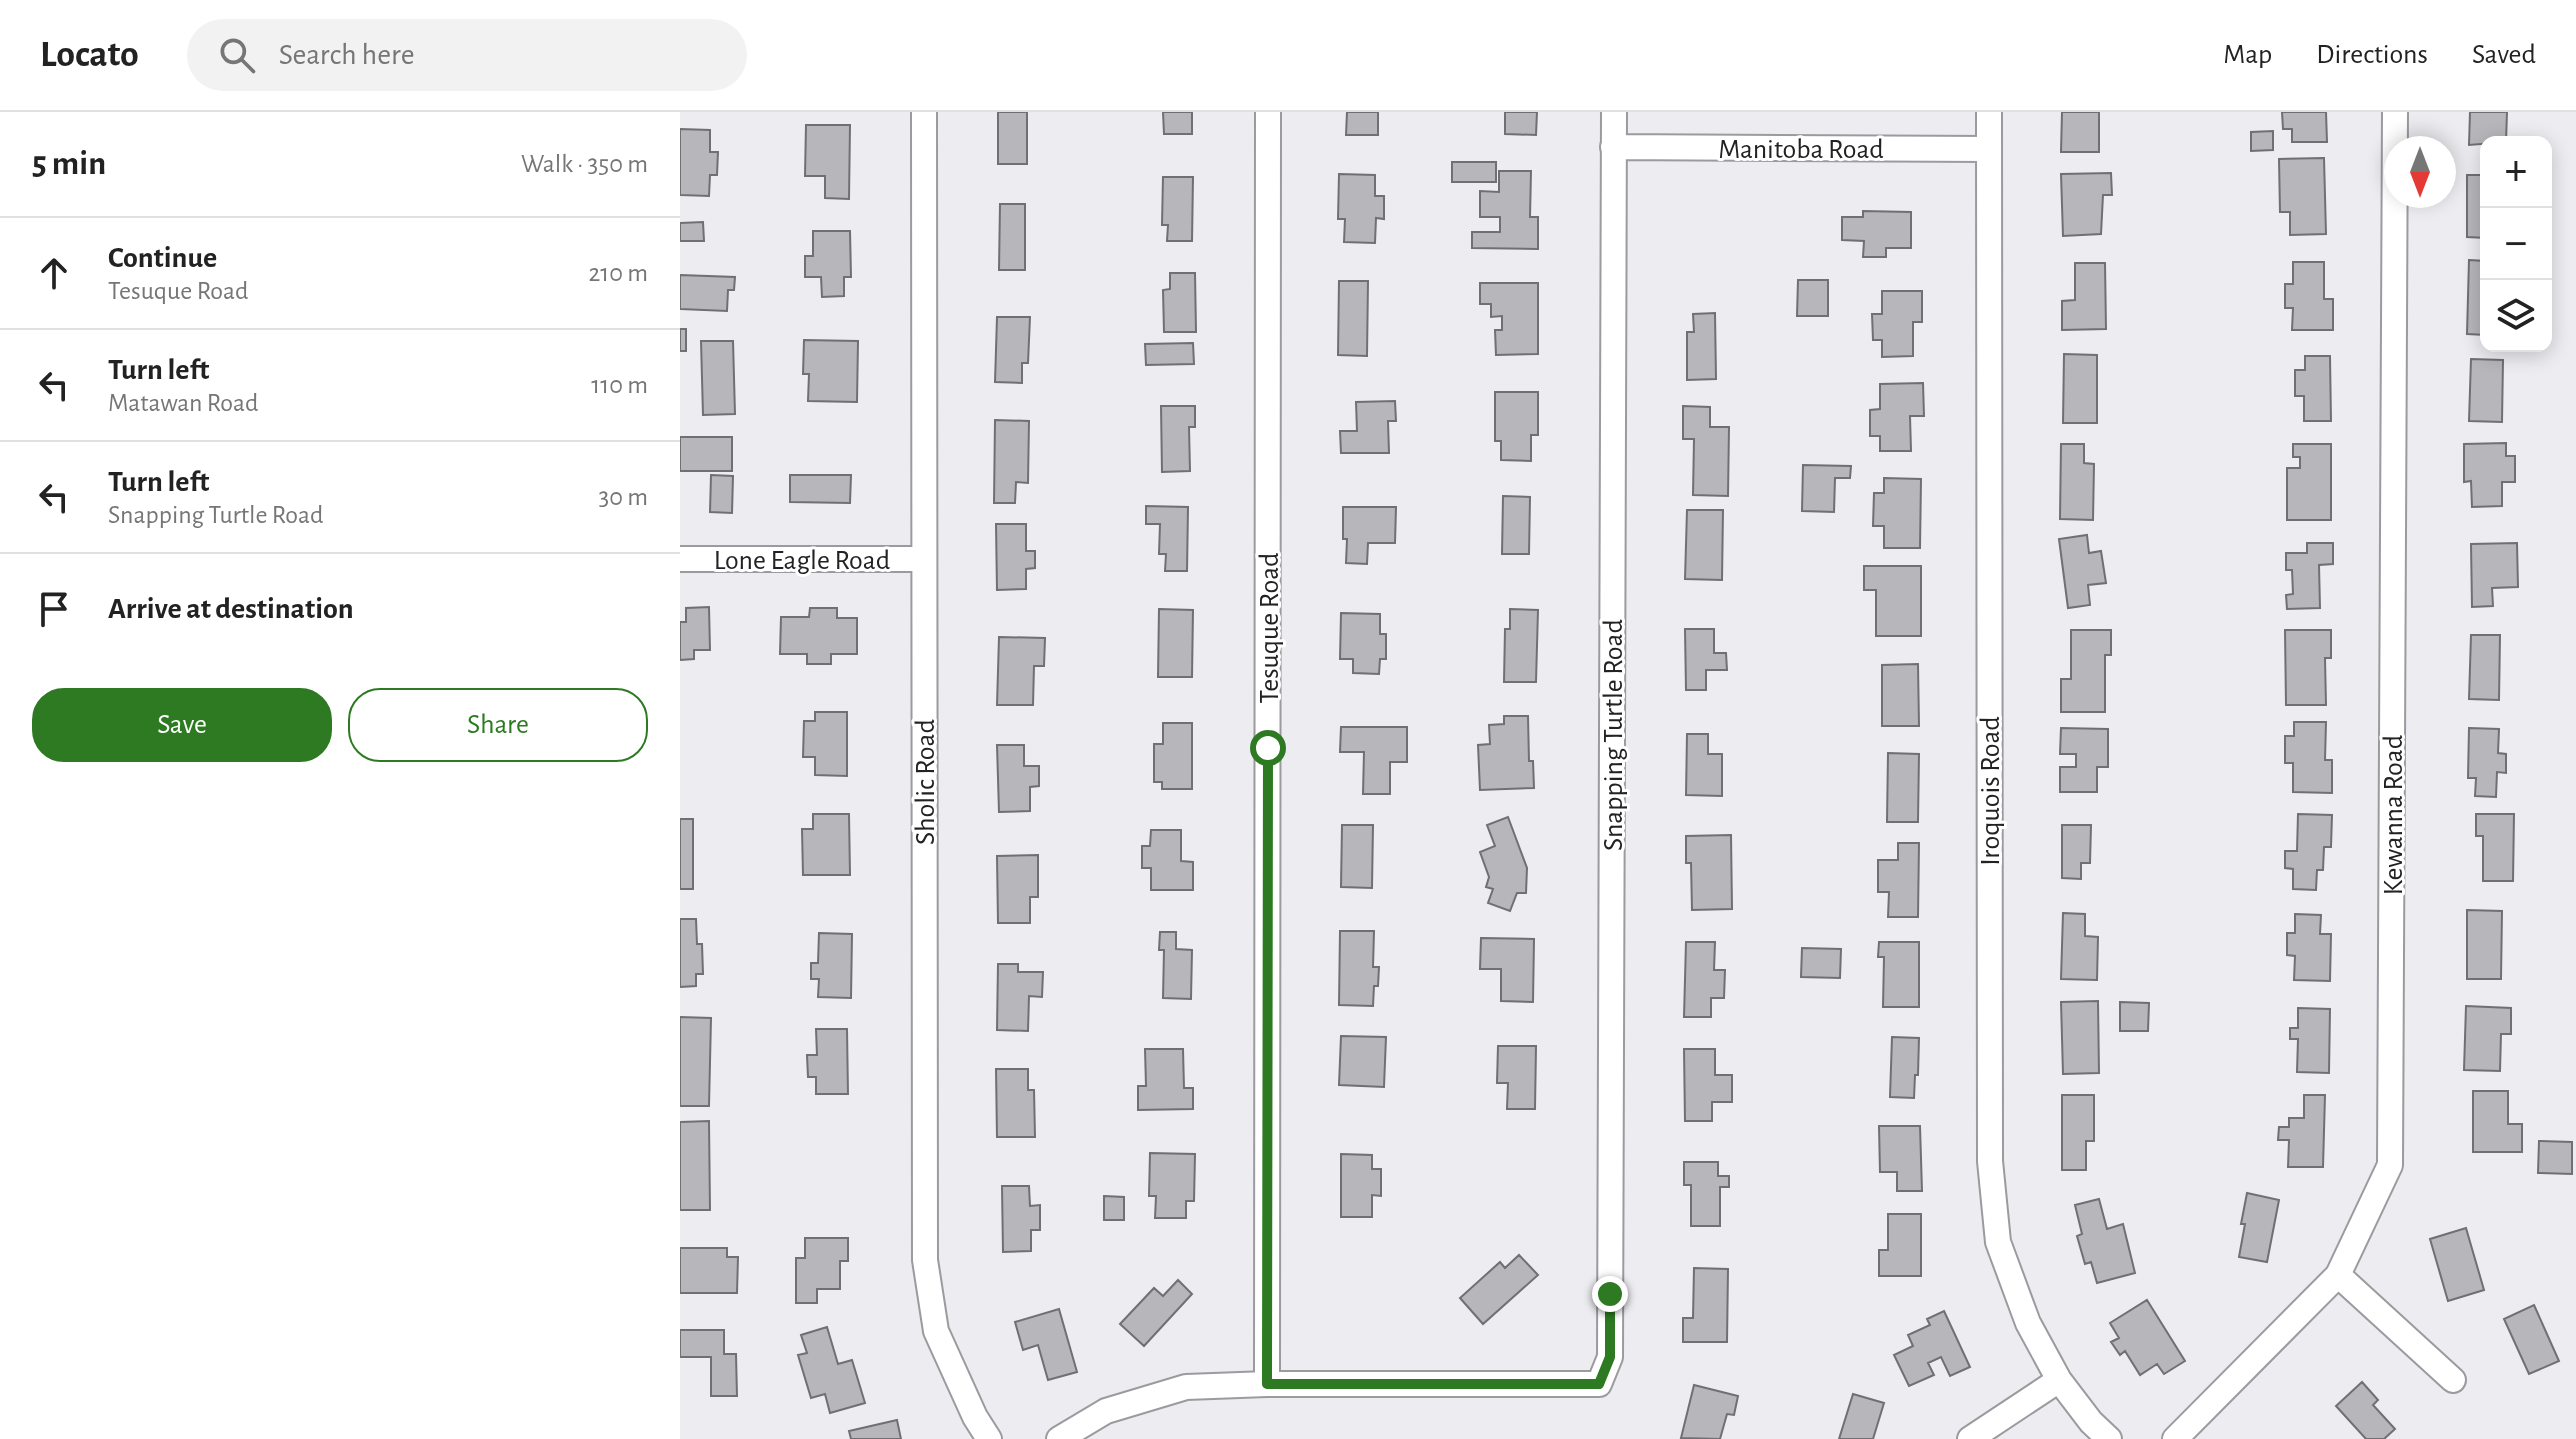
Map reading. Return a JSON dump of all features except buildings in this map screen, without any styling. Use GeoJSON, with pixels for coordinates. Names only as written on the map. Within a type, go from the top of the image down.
{"type":"FeatureCollection","features":[{"type":"Feature","properties":{"kind":"street","name":"Sholic Road"},"geometry":{"type":"LineString","coordinates":[[924,112],[925,1260],[936,1331],[975,1417],[989,1439]]}},
{"type":"Feature","properties":{"kind":"street","name":"Tesuque Road"},"geometry":{"type":"LineString","coordinates":[[1267,1384],[1268,112]]}},
{"type":"Feature","properties":{"kind":"street","name":"Snapping Turtle Road"},"geometry":{"type":"LineString","coordinates":[[1267,1384],[1599,1384],[1610,1357],[1614,112]]}},
{"type":"Feature","properties":{"kind":"street","name":"Iroquois Road"},"geometry":{"type":"LineString","coordinates":[[1989,112],[1990,1161],[1998,1242],[2028,1323],[2059,1380],[2091,1422],[2109,1439]]}},
{"type":"Feature","properties":{"kind":"street","name":"Kewanna Road"},"geometry":{"type":"LineString","coordinates":[[2175,1439],[2338,1275],[2390,1165],[2395,112]]}},
{"type":"Feature","properties":{"kind":"street","name":"Manitoba Road"},"geometry":{"type":"LineString","coordinates":[[1613,147],[1989,149]]}},
{"type":"Feature","properties":{"kind":"street","name":"Lone Eagle Road"},"geometry":{"type":"LineString","coordinates":[[680,559],[924,559]]}},
{"type":"Feature","properties":{"kind":"street"},"geometry":{"type":"LineString","coordinates":[[2338,1275],[2453,1380]]}},
{"type":"Feature","properties":{"kind":"street"},"geometry":{"type":"LineString","coordinates":[[1970,1439],[2059,1380]]}},
{"type":"Feature","properties":{"kind":"street"},"geometry":{"type":"LineString","coordinates":[[1059,1439],[1106,1411],[1186,1387],[1267,1384]]}},
{"type":"Feature","properties":{"kind":"route"},"geometry":{"type":"LineString","coordinates":[[1268,748],[1267,1384],[1599,1384],[1610,1357],[1610,1294]]}}]}
